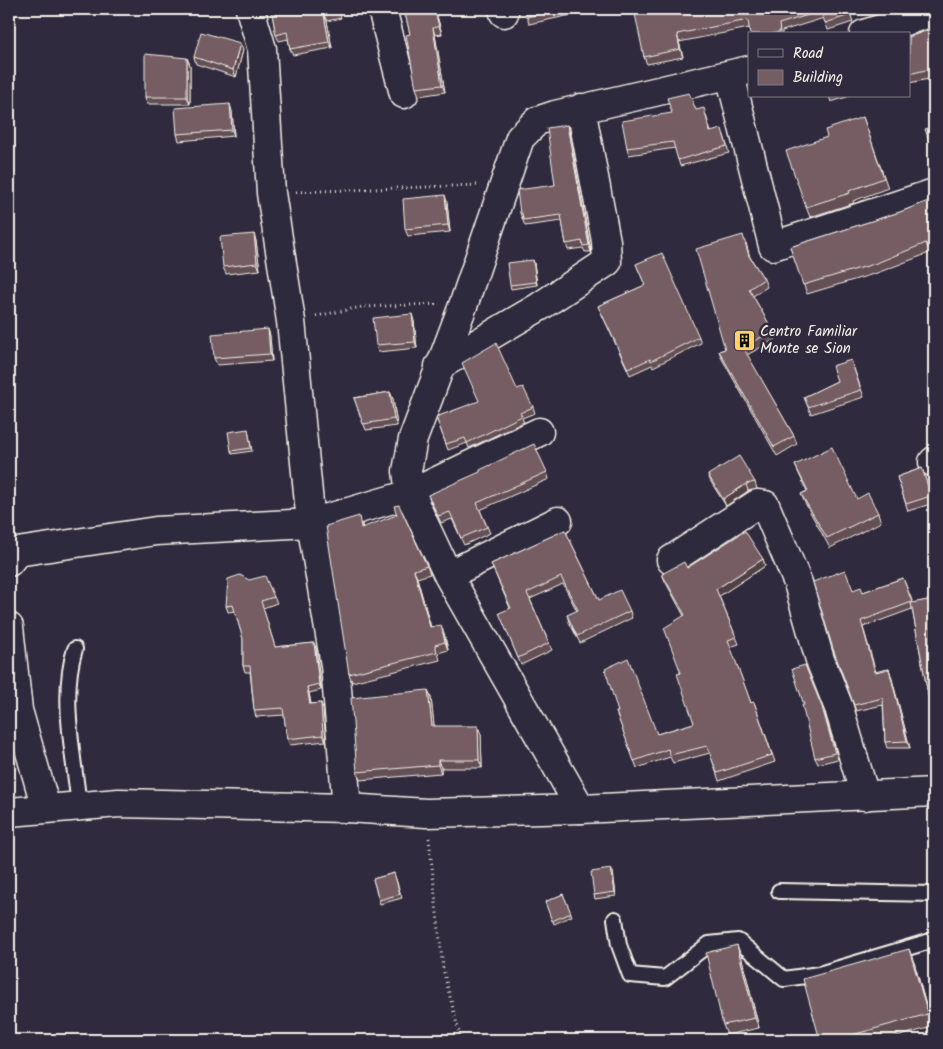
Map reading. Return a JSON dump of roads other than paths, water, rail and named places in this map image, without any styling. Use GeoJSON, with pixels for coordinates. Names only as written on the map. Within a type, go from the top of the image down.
{"type":"FeatureCollection","features":[{"type":"Feature","properties":{"kind":"street"},"geometry":{"type":"LineString","coordinates":[[250,9],[262,49],[271,193],[291,321],[311,523],[335,665],[347,808]]}},
{"type":"Feature","properties":{"kind":"street"},"geometry":{"type":"LineString","coordinates":[[382,9],[404,94]]}},
{"type":"Feature","properties":{"kind":"street"},"geometry":{"type":"LineString","coordinates":[[870,32],[934,12]]}},
{"type":"Feature","properties":{"kind":"street"},"geometry":{"type":"LineString","coordinates":[[581,809],[448,575],[410,494],[407,470],[412,439],[464,303],[520,138],[537,121],[581,108],[740,72],[773,246],[934,192]]}},
{"type":"Feature","properties":{"kind":"street"},"geometry":{"type":"LineString","coordinates":[[439,366],[538,307],[606,262],[606,241],[581,108]]}},
{"type":"Feature","properties":{"kind":"street"},"geometry":{"type":"LineString","coordinates":[[9,562],[17,552],[156,531],[311,523],[410,494],[538,432]]}},
{"type":"Feature","properties":{"kind":"street"},"geometry":{"type":"LineString","coordinates":[[671,560],[757,504],[765,506],[798,583],[820,660],[839,708],[866,796]]}},
{"type":"Feature","properties":{"kind":"street"},"geometry":{"type":"LineString","coordinates":[[448,575],[558,521]]}},
{"type":"Feature","properties":{"kind":"street"},"geometry":{"type":"LineString","coordinates":[[9,628],[18,710],[46,808]]}},
{"type":"Feature","properties":{"kind":"street"},"geometry":{"type":"LineString","coordinates":[[9,812],[119,803],[347,808],[426,813],[581,809],[934,792]]}},
{"type":"Feature","properties":{"kind":"lane"},"geometry":{"type":"LineString","coordinates":[[75,649],[70,663],[69,718],[79,806]]}},
{"type":"Feature","properties":{"kind":"lane"},"geometry":{"type":"LineString","coordinates":[[779,891],[934,894]]}},
{"type":"Feature","properties":{"kind":"lane"},"geometry":{"type":"LineString","coordinates":[[615,919],[619,945],[630,975],[665,978],[709,944],[738,941],[784,979],[819,974],[934,940]]}},
{"type":"Feature","properties":{"kind":"place","name":"Centro Familiar Monte se Sion"},"geometry":{"type":"Point","coordinates":[744,341]}}]}
